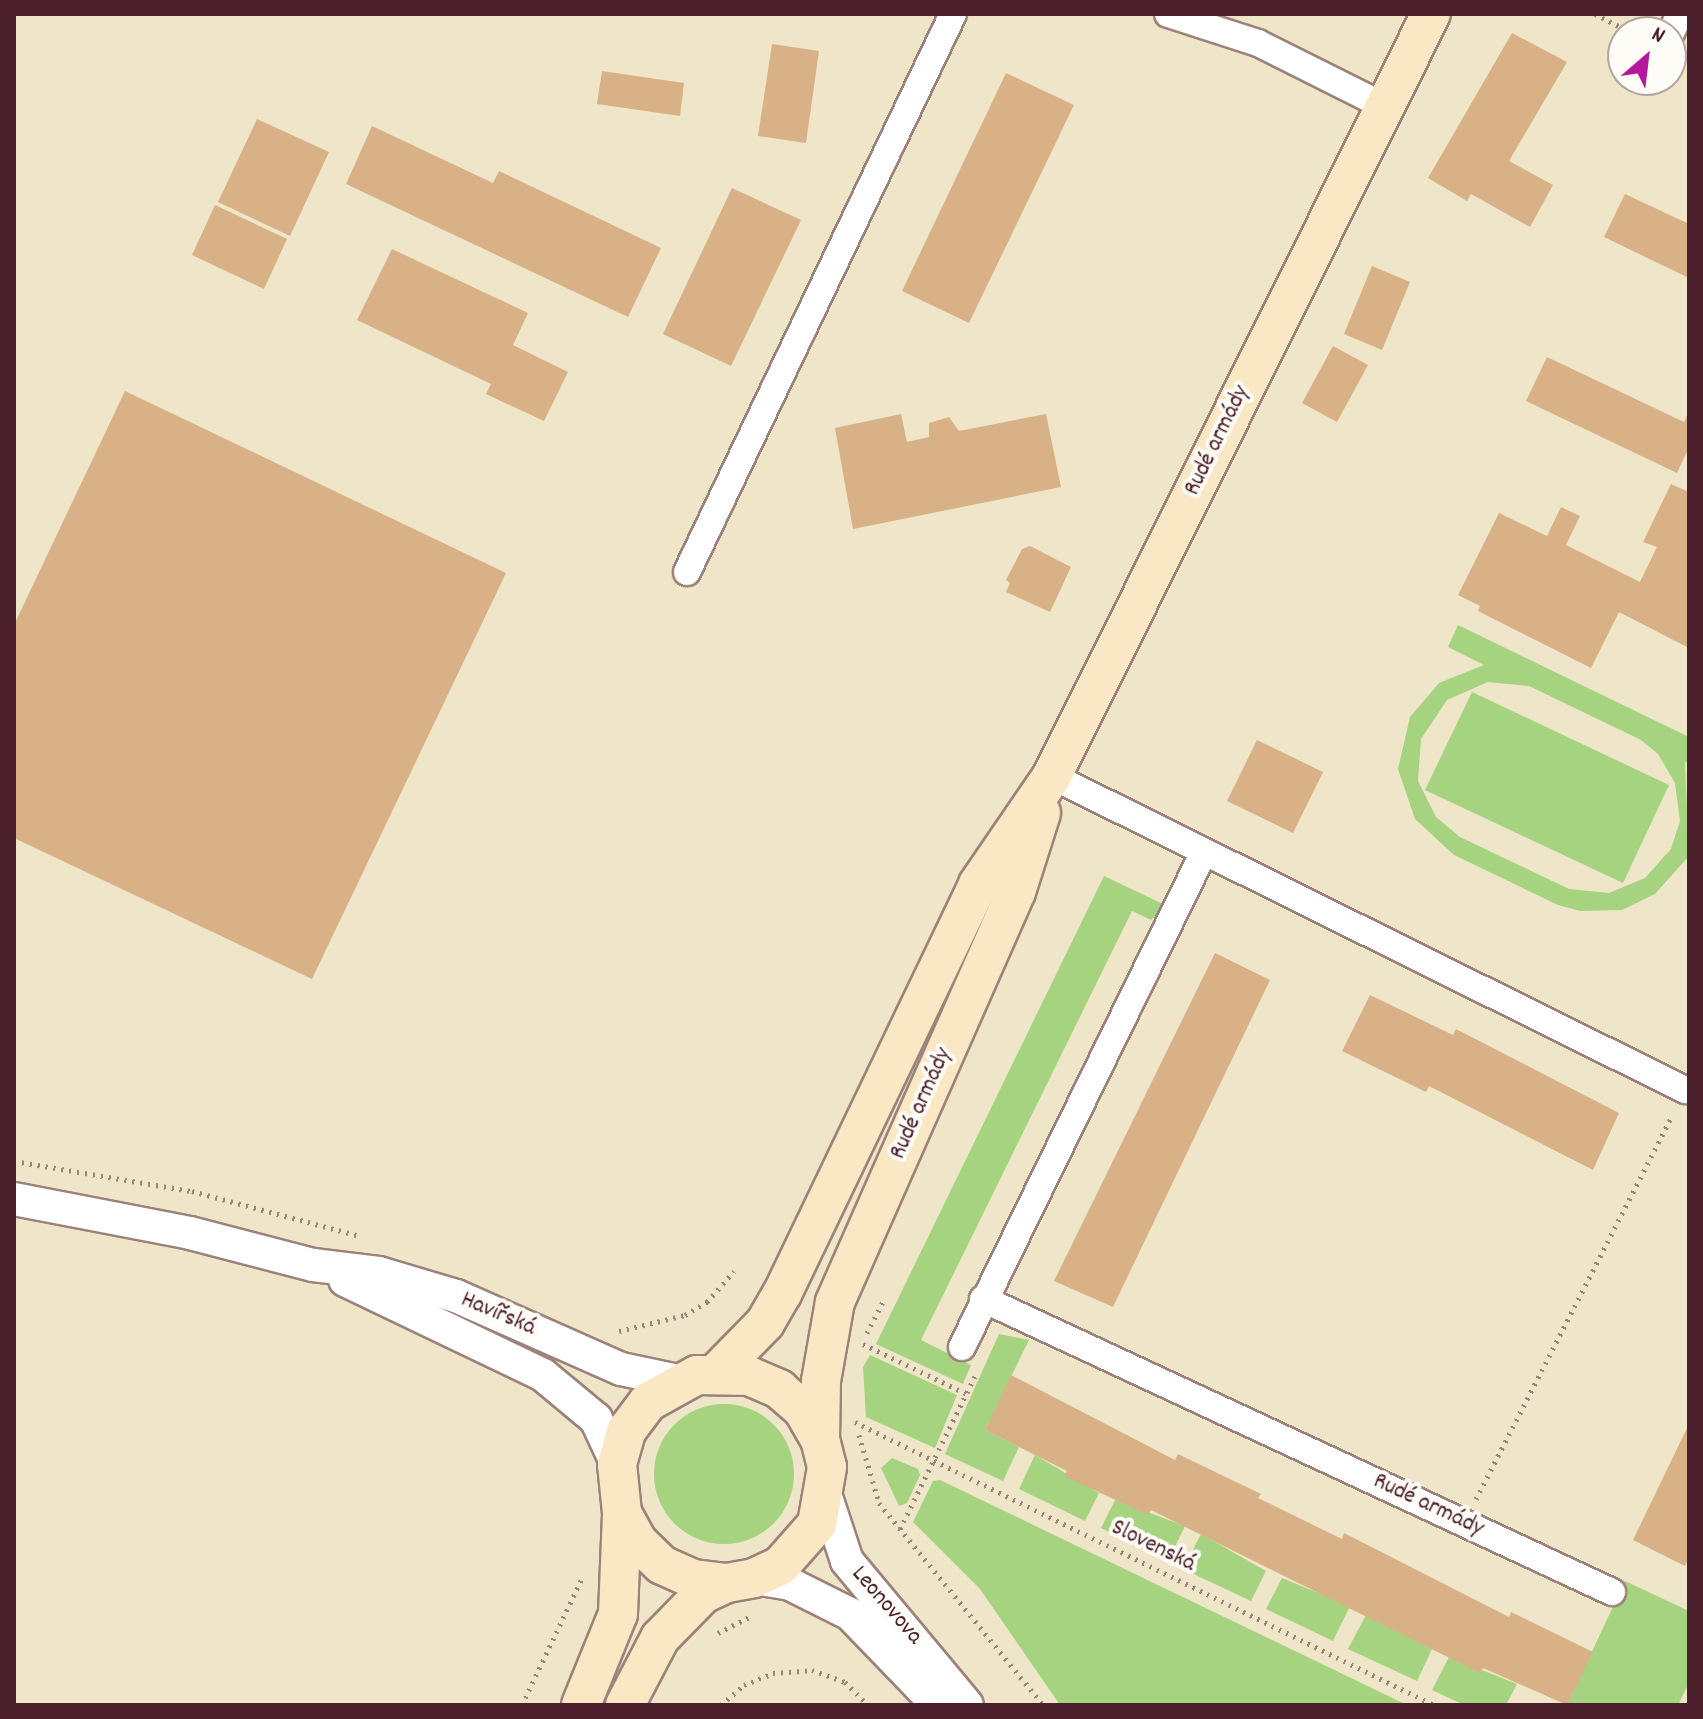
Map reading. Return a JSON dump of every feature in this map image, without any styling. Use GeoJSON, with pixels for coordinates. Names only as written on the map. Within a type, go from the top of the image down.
{"type":"FeatureCollection","features":[{"type":"Feature","properties":{"kind":"main road","name":"Rudé armády"},"geometry":{"type":"LineString","coordinates":[[717,1372],[771,1313],[978,884],[1052,776],[1431,14]]}},
{"type":"Feature","properties":{"kind":"main road","name":"Rudé armády"},"geometry":{"type":"LineString","coordinates":[[625,1705],[660,1638],[703,1594],[740,1581],[801,1547],[826,1497],[827,1467],[820,1439],[821,1381],[835,1302],[1016,892],[1052,776]]}},
{"type":"Feature","properties":{"kind":"main road","name":"Rudé armády"},"geometry":{"type":"LineString","coordinates":[[581,1705],[618,1614],[622,1513],[617,1464],[627,1430],[648,1402],[678,1381],[717,1372],[749,1376],[779,1389],[803,1410],[820,1439]]}},
{"type":"Feature","properties":{"kind":"main road","name":"Rudé armády"},"geometry":{"type":"LineString","coordinates":[[622,1513],[638,1542],[662,1565],[694,1579],[740,1581]]}},
{"type":"Feature","properties":{"kind":"street"},"geometry":{"type":"LineString","coordinates":[[687,572],[953,14]]}},
{"type":"Feature","properties":{"kind":"street"},"geometry":{"type":"LineString","coordinates":[[1168,14],[1197,17],[1258,43],[1384,106]]}},
{"type":"Feature","properties":{"kind":"street"},"geometry":{"type":"LineString","coordinates":[[1052,776],[1685,1090]]}},
{"type":"Feature","properties":{"kind":"street"},"geometry":{"type":"LineString","coordinates":[[962,1347],[1204,852]]}},
{"type":"Feature","properties":{"kind":"street","name":"Havířská"},"geometry":{"type":"LineString","coordinates":[[14,1199],[190,1233],[313,1265],[379,1273],[456,1296],[582,1354],[678,1381]]}},
{"type":"Feature","properties":{"kind":"street","name":"Havířská"},"geometry":{"type":"LineString","coordinates":[[313,1265],[543,1375],[596,1419],[617,1464]]}},
{"type":"Feature","properties":{"kind":"street","name":"Rudé armády"},"geometry":{"type":"LineString","coordinates":[[983,1299],[1612,1592]]}},
{"type":"Feature","properties":{"kind":"street","name":"Leonovova"},"geometry":{"type":"LineString","coordinates":[[826,1497],[847,1561],[967,1705]]}},
{"type":"Feature","properties":{"kind":"street","name":"Leonovova"},"geometry":{"type":"LineString","coordinates":[[740,1581],[790,1584],[850,1614],[938,1705]]}},
{"type":"Feature","properties":{"kind":"path"},"geometry":{"type":"LineString","coordinates":[[1464,1522],[1685,1090]]}},
{"type":"Feature","properties":{"kind":"path"},"geometry":{"type":"LineString","coordinates":[[607,1334],[685,1315],[707,1302],[734,1271]]}},
{"type":"Feature","properties":{"kind":"path"},"geometry":{"type":"LineString","coordinates":[[859,1353],[883,1302]]}},
{"type":"Feature","properties":{"kind":"path"},"geometry":{"type":"LineString","coordinates":[[863,1343],[967,1394]]}},
{"type":"Feature","properties":{"kind":"path"},"geometry":{"type":"LineString","coordinates":[[900,1529],[980,1365],[962,1347]]}},
{"type":"Feature","properties":{"kind":"path"},"geometry":{"type":"LineString","coordinates":[[854,1410],[879,1503],[1043,1705]]}},
{"type":"Feature","properties":{"kind":"path","name":"Slovenská"},"geometry":{"type":"LineString","coordinates":[[855,1422],[1434,1705]]}},
{"type":"Feature","properties":{"kind":"path"},"geometry":{"type":"LineString","coordinates":[[522,1705],[583,1575],[584,1562]]}},
{"type":"Feature","properties":{"kind":"path"},"geometry":{"type":"LineString","coordinates":[[712,1637],[759,1615]]}},
{"type":"Feature","properties":{"kind":"path"},"geometry":{"type":"LineString","coordinates":[[721,1705],[744,1685],[773,1673],[812,1670],[845,1682],[868,1705]]}},
{"type":"Feature","properties":{"kind":"green space"},"geometry":{"type":"Polygon","coordinates":[[[1458,625],[1689,737],[1689,763],[1685,762],[1689,856],[1655,894],[1622,910],[1580,911],[1558,905],[1454,855],[1415,819],[1398,769],[1410,717],[1439,683],[1484,665],[1448,647],[1458,625]],[[1488,682],[1447,700],[1421,739],[1418,781],[1436,817],[1460,837],[1569,889],[1609,893],[1645,878],[1671,849],[1680,821],[1675,783],[1658,754],[1641,740],[1529,686],[1488,682]]]}},
{"type":"Feature","properties":{"kind":"green space"},"geometry":{"type":"Polygon","coordinates":[[[1472,692],[1669,785],[1623,883],[1425,790],[1472,692]]]}},
{"type":"Feature","properties":{"kind":"green space"},"geometry":{"type":"Polygon","coordinates":[[[1104,876],[1165,905],[1151,920],[1132,911],[921,1340],[971,1365],[963,1384],[876,1344],[1104,876]]]}},
{"type":"Feature","properties":{"kind":"green space"},"geometry":{"type":"Polygon","coordinates":[[[999,1334],[1029,1340],[985,1430],[1019,1447],[1003,1481],[945,1454],[999,1334]]]}},
{"type":"Feature","properties":{"kind":"green space"},"geometry":{"type":"Polygon","coordinates":[[[870,1355],[957,1395],[935,1448],[866,1417],[863,1367],[870,1355]]]}},
{"type":"Feature","properties":{"kind":"green space"},"geometry":{"type":"Polygon","coordinates":[[[724,1404],[751,1409],[774,1424],[789,1447],[794,1474],[789,1501],[774,1524],[751,1539],[724,1544],[697,1539],[674,1524],[659,1501],[654,1474],[659,1447],[674,1424],[697,1409],[724,1404]]]}},
{"type":"Feature","properties":{"kind":"green space"},"geometry":{"type":"Polygon","coordinates":[[[1035,1455],[1099,1493],[1085,1521],[1019,1489],[1035,1455]]]}},
{"type":"Feature","properties":{"kind":"green space"},"geometry":{"type":"Polygon","coordinates":[[[892,1458],[918,1469],[920,1475],[907,1503],[899,1506],[881,1468],[892,1458]]]}},
{"type":"Feature","properties":{"kind":"green space"},"geometry":{"type":"Polygon","coordinates":[[[940,1480],[1407,1705],[1060,1705],[980,1589],[913,1522],[933,1481],[940,1480]]]}},
{"type":"Feature","properties":{"kind":"green space"},"geometry":{"type":"Polygon","coordinates":[[[1115,1500],[1185,1526],[1168,1561],[1101,1528],[1115,1500]]]}},
{"type":"Feature","properties":{"kind":"green space"},"geometry":{"type":"Polygon","coordinates":[[[1201,1534],[1266,1571],[1251,1601],[1183,1569],[1201,1534]]]}},
{"type":"Feature","properties":{"kind":"green space"},"geometry":{"type":"Polygon","coordinates":[[[1282,1578],[1350,1606],[1333,1641],[1266,1609],[1282,1578]]]}},
{"type":"Feature","properties":{"kind":"green space"},"geometry":{"type":"Polygon","coordinates":[[[1625,1581],[1689,1611],[1689,1683],[1678,1705],[1567,1705],[1625,1581]]]}},
{"type":"Feature","properties":{"kind":"green space"},"geometry":{"type":"Polygon","coordinates":[[[1367,1613],[1432,1649],[1417,1681],[1348,1649],[1367,1613]]]}},
{"type":"Feature","properties":{"kind":"green space"},"geometry":{"type":"Polygon","coordinates":[[[1449,1657],[1517,1684],[1506,1705],[1464,1705],[1432,1690],[1449,1657]]]}},
{"type":"Feature","properties":{"kind":"building"},"geometry":{"type":"Polygon","coordinates":[[[1512,33],[1567,62],[1509,161],[1553,185],[1530,227],[1471,194],[1467,201],[1428,178],[1512,33]]]}},
{"type":"Feature","properties":{"kind":"building"},"geometry":{"type":"Polygon","coordinates":[[[772,44],[819,51],[806,143],[758,136],[772,44]]]}},
{"type":"Feature","properties":{"kind":"building"},"geometry":{"type":"Polygon","coordinates":[[[602,71],[684,83],[680,116],[597,104],[602,71]]]}},
{"type":"Feature","properties":{"kind":"building"},"geometry":{"type":"Polygon","coordinates":[[[1006,73],[1074,105],[969,323],[902,291],[1006,73]]]}},
{"type":"Feature","properties":{"kind":"building"},"geometry":{"type":"Polygon","coordinates":[[[257,119],[329,152],[290,236],[218,202],[257,119]]]}},
{"type":"Feature","properties":{"kind":"building"},"geometry":{"type":"Polygon","coordinates":[[[372,126],[493,183],[499,171],[661,248],[628,317],[346,184],[372,126]]]}},
{"type":"Feature","properties":{"kind":"building"},"geometry":{"type":"Polygon","coordinates":[[[732,188],[801,220],[731,366],[663,334],[732,188]]]}},
{"type":"Feature","properties":{"kind":"building"},"geometry":{"type":"Polygon","coordinates":[[[1625,194],[1689,224],[1689,278],[1604,237],[1625,194]]]}},
{"type":"Feature","properties":{"kind":"building"},"geometry":{"type":"Polygon","coordinates":[[[215,205],[287,239],[264,289],[192,255],[215,205]]]}},
{"type":"Feature","properties":{"kind":"building"},"geometry":{"type":"Polygon","coordinates":[[[392,249],[528,313],[513,345],[568,372],[544,421],[486,394],[491,384],[357,320],[392,249]]]}},
{"type":"Feature","properties":{"kind":"building"},"geometry":{"type":"Polygon","coordinates":[[[1372,266],[1410,282],[1382,350],[1344,334],[1372,266]]]}},
{"type":"Feature","properties":{"kind":"building"},"geometry":{"type":"Polygon","coordinates":[[[1333,346],[1368,365],[1337,422],[1302,403],[1333,346]]]}},
{"type":"Feature","properties":{"kind":"building"},"geometry":{"type":"Polygon","coordinates":[[[1547,357],[1684,422],[1689,412],[1689,447],[1677,473],[1526,401],[1547,357]]]}},
{"type":"Feature","properties":{"kind":"building"},"geometry":{"type":"Polygon","coordinates":[[[125,391],[506,573],[312,979],[14,838],[14,625],[125,391]]]}},
{"type":"Feature","properties":{"kind":"building"},"geometry":{"type":"Polygon","coordinates":[[[901,414],[907,442],[929,437],[929,423],[949,417],[959,431],[1046,414],[1061,487],[853,529],[835,428],[901,414]]]}},
{"type":"Feature","properties":{"kind":"building"},"geometry":{"type":"Polygon","coordinates":[[[1671,484],[1689,492],[1689,648],[1619,612],[1591,668],[1478,611],[1480,606],[1458,595],[1499,513],[1547,536],[1561,507],[1580,516],[1566,545],[1640,582],[1657,547],[1643,542],[1671,484]]]}},
{"type":"Feature","properties":{"kind":"building"},"geometry":{"type":"Polygon","coordinates":[[[1030,546],[1071,567],[1050,612],[1006,592],[1010,583],[1006,580],[1022,549],[1030,546]]]}},
{"type":"Feature","properties":{"kind":"building"},"geometry":{"type":"Polygon","coordinates":[[[1257,740],[1323,772],[1293,833],[1227,801],[1257,740]]]}},
{"type":"Feature","properties":{"kind":"building"},"geometry":{"type":"Polygon","coordinates":[[[1215,953],[1270,980],[1113,1307],[1054,1281],[1215,953]]]}},
{"type":"Feature","properties":{"kind":"building"},"geometry":{"type":"Polygon","coordinates":[[[1370,995],[1453,1035],[1456,1029],[1619,1113],[1593,1170],[1429,1086],[1426,1092],[1342,1051],[1370,995]]]}},
{"type":"Feature","properties":{"kind":"building"},"geometry":{"type":"Polygon","coordinates":[[[1011,1375],[1175,1460],[1178,1454],[1261,1494],[1258,1498],[1342,1539],[1344,1533],[1509,1617],[1511,1612],[1593,1652],[1567,1705],[1483,1668],[1480,1673],[1151,1510],[1148,1515],[1064,1476],[1067,1471],[985,1430],[1011,1375]]]}},
{"type":"Feature","properties":{"kind":"building"},"geometry":{"type":"Polygon","coordinates":[[[1689,1424],[1689,1557],[1685,1566],[1633,1540],[1689,1424]]]}}]}
